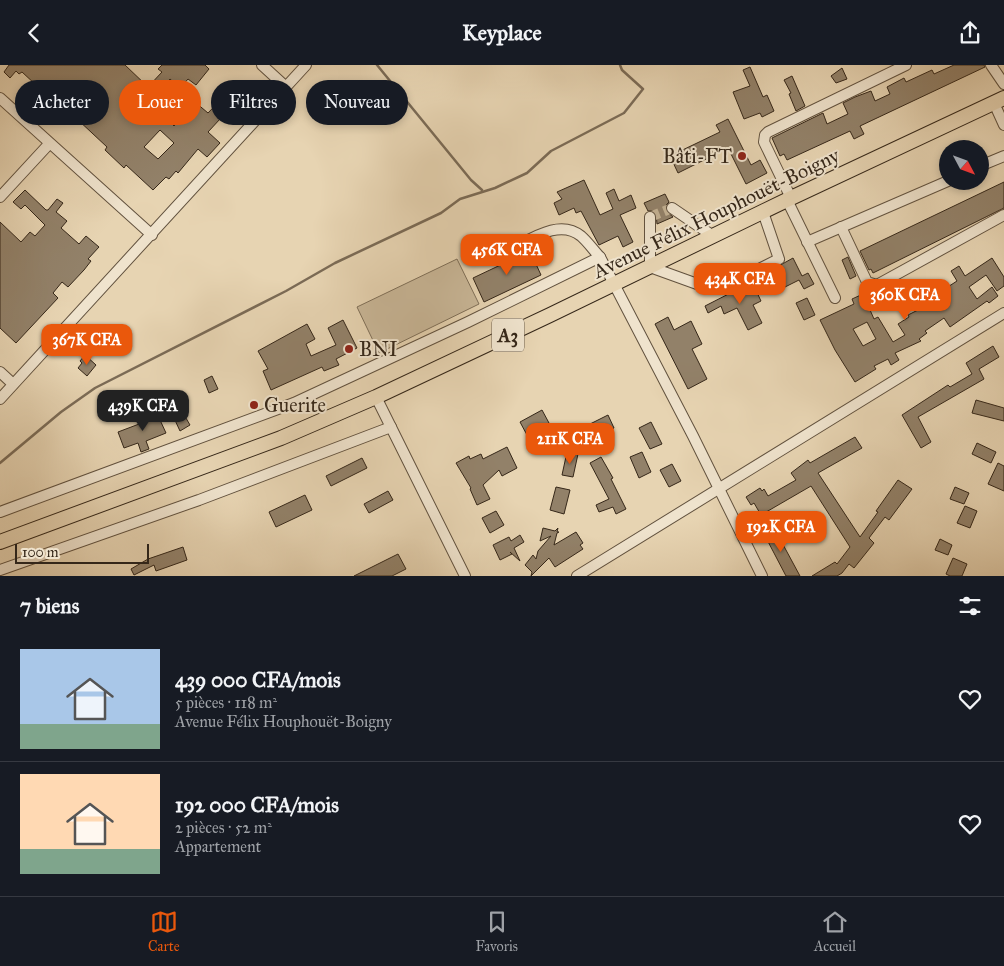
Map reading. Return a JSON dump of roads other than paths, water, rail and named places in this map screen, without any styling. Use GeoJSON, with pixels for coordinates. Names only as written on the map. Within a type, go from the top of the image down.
{"type":"FeatureCollection","features":[{"type":"Feature","properties":{"kind":"highway","name":"Avenue Félix Houphouët-Boigny"},"geometry":{"type":"LineString","coordinates":[[0,542],[281,438],[376,397],[789,199],[999,101]]}},
{"type":"Feature","properties":{"kind":"street"},"geometry":{"type":"LineString","coordinates":[[262,65],[278,80]]}},
{"type":"Feature","properties":{"kind":"street"},"geometry":{"type":"LineString","coordinates":[[292,80],[306,65]]}},
{"type":"Feature","properties":{"kind":"street"},"geometry":{"type":"LineString","coordinates":[[835,298],[807,242],[764,142],[765,135],[768,131],[906,65]]}},
{"type":"Feature","properties":{"kind":"street"},"geometry":{"type":"LineString","coordinates":[[991,65],[1004,84]]}},
{"type":"Feature","properties":{"kind":"street"},"geometry":{"type":"LineString","coordinates":[[0,98],[152,235]]}},
{"type":"Feature","properties":{"kind":"street"},"geometry":{"type":"LineString","coordinates":[[999,101],[1004,125]]}},
{"type":"Feature","properties":{"kind":"street"},"geometry":{"type":"LineString","coordinates":[[0,399],[252,125]]}},
{"type":"Feature","properties":{"kind":"street"},"geometry":{"type":"LineString","coordinates":[[0,197],[50,144]]}},
{"type":"Feature","properties":{"kind":"street"},"geometry":{"type":"LineString","coordinates":[[989,162],[1004,156]]}},
{"type":"Feature","properties":{"kind":"street"},"geometry":{"type":"LineString","coordinates":[[807,242],[939,185]]}},
{"type":"Feature","properties":{"kind":"street"},"geometry":{"type":"LineString","coordinates":[[672,208],[713,236]]}},
{"type":"Feature","properties":{"kind":"street"},"geometry":{"type":"LineString","coordinates":[[650,217],[650,267],[711,289],[721,288],[779,259],[763,212]]}},
{"type":"Feature","properties":{"kind":"street"},"geometry":{"type":"LineString","coordinates":[[841,227],[867,282],[877,285],[1004,215]]}},
{"type":"Feature","properties":{"kind":"street"},"geometry":{"type":"LineString","coordinates":[[509,250],[550,230],[562,228],[581,236],[600,257],[762,576]]}},
{"type":"Feature","properties":{"kind":"street"},"geometry":{"type":"LineString","coordinates":[[0,512],[294,403],[468,323],[600,257]]}},
{"type":"Feature","properties":{"kind":"street"},"geometry":{"type":"LineString","coordinates":[[577,576],[1004,313]]}},
{"type":"Feature","properties":{"kind":"street"},"geometry":{"type":"LineString","coordinates":[[0,372],[13,384]]}},
{"type":"Feature","properties":{"kind":"street"},"geometry":{"type":"LineString","coordinates":[[376,397],[465,576]]}},
{"type":"Feature","properties":{"kind":"street"},"geometry":{"type":"LineString","coordinates":[[0,570],[199,500],[391,427]]}},
{"type":"Feature","properties":{"kind":"waterway"},"geometry":{"type":"LineString","coordinates":[[377,65],[471,180],[482,190]]}},
{"type":"Feature","properties":{"kind":"waterway"},"geometry":{"type":"LineString","coordinates":[[0,463],[61,412],[95,388],[286,291],[335,263],[441,213],[460,199],[495,188],[527,173],[551,151],[624,113],[643,89],[622,70],[620,65]]}},
{"type":"Feature","properties":{"kind":"tunnel"},"geometry":{"type":"LineString","coordinates":[[650,217],[672,208]]}},
{"type":"Feature","properties":{"kind":"place","name":"Bâti-FT"},"geometry":{"type":"Point","coordinates":[742,156]}},
{"type":"Feature","properties":{"kind":"place","name":"BNI"},"geometry":{"type":"Point","coordinates":[349,349]}},
{"type":"Feature","properties":{"kind":"place","name":"Guerite"},"geometry":{"type":"Point","coordinates":[254,405]}}]}
